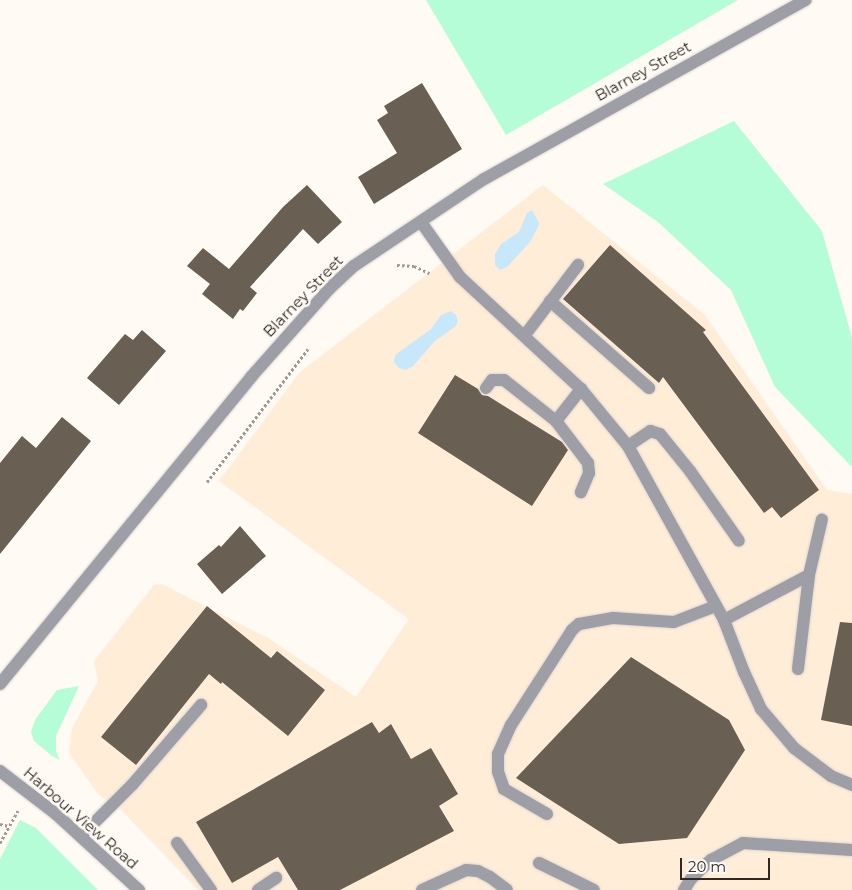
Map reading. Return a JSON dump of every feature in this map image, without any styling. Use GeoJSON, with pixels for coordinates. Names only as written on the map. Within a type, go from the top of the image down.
{"type":"FeatureCollection","features":[{"type":"Feature","properties":{"kind":"street","name":"Blarney Street"},"geometry":{"type":"LineString","coordinates":[[0,684],[293,328],[354,266],[484,179],[806,0]]}},
{"type":"Feature","properties":{"kind":"street"},"geometry":{"type":"LineString","coordinates":[[421,222],[460,277],[581,388],[628,446],[724,620],[753,695],[776,729],[817,767],[831,776],[852,785]]}},
{"type":"Feature","properties":{"kind":"street"},"geometry":{"type":"LineString","coordinates":[[525,335],[578,266]]}},
{"type":"Feature","properties":{"kind":"street"},"geometry":{"type":"LineString","coordinates":[[550,301],[649,388]]}},
{"type":"Feature","properties":{"kind":"street"},"geometry":{"type":"LineString","coordinates":[[486,388],[492,380],[504,380],[556,421],[588,463],[589,473],[581,492]]}},
{"type":"Feature","properties":{"kind":"street"},"geometry":{"type":"LineString","coordinates":[[556,421],[581,388]]}},
{"type":"Feature","properties":{"kind":"street"},"geometry":{"type":"LineString","coordinates":[[628,446],[650,432],[660,434],[690,471],[739,541]]}},
{"type":"Feature","properties":{"kind":"street"},"geometry":{"type":"LineString","coordinates":[[798,669],[809,575],[822,519]]}},
{"type":"Feature","properties":{"kind":"street"},"geometry":{"type":"LineString","coordinates":[[724,620],[809,575]]}},
{"type":"Feature","properties":{"kind":"street"},"geometry":{"type":"LineString","coordinates":[[547,814],[504,789],[498,772],[498,754],[511,725],[572,630],[579,624],[613,618],[674,622],[716,606]]}},
{"type":"Feature","properties":{"kind":"street"},"geometry":{"type":"LineString","coordinates":[[81,836],[132,785],[201,705]]}},
{"type":"Feature","properties":{"kind":"street","name":"Harbour View Road"},"geometry":{"type":"LineString","coordinates":[[0,771],[29,792],[81,836],[139,890]]}},
{"type":"Feature","properties":{"kind":"street"},"geometry":{"type":"LineString","coordinates":[[177,842],[211,890]]}},
{"type":"Feature","properties":{"kind":"street"},"geometry":{"type":"LineString","coordinates":[[684,890],[691,879],[711,860],[743,842],[852,850]]}},
{"type":"Feature","properties":{"kind":"street"},"geometry":{"type":"LineString","coordinates":[[539,863],[594,890]]}},
{"type":"Feature","properties":{"kind":"street"},"geometry":{"type":"LineString","coordinates":[[422,890],[466,870],[478,871],[490,877],[507,890]]}},
{"type":"Feature","properties":{"kind":"street"},"geometry":{"type":"LineString","coordinates":[[258,890],[276,878]]}},
{"type":"Feature","properties":{"kind":"path"},"geometry":{"type":"LineString","coordinates":[[390,267],[414,266],[434,277]]}},
{"type":"Feature","properties":{"kind":"path"},"geometry":{"type":"LineString","coordinates":[[207,482],[309,348]]}},
{"type":"Feature","properties":{"kind":"path"},"geometry":{"type":"LineString","coordinates":[[0,843],[29,792]]}},
{"type":"Feature","properties":{"kind":"path"},"geometry":{"type":"LineString","coordinates":[[0,824],[9,826]]}},
{"type":"Feature","properties":{"kind":"shaded area"},"geometry":{"type":"Polygon","coordinates":[[[543,185],[705,315],[827,490],[852,494],[852,890],[198,890],[122,811],[98,794],[69,753],[72,728],[98,681],[94,661],[154,585],[162,584],[268,638],[356,697],[409,619],[219,481],[300,372],[543,185]]]}},
{"type":"Feature","properties":{"kind":"green space"},"geometry":{"type":"Polygon","coordinates":[[[426,0],[738,0],[506,135],[426,0]]]}},
{"type":"Feature","properties":{"kind":"green space"},"geometry":{"type":"Polygon","coordinates":[[[734,121],[822,231],[852,338],[852,467],[775,387],[731,290],[658,222],[603,184],[734,121]]]}},
{"type":"Feature","properties":{"kind":"green space"},"geometry":{"type":"Polygon","coordinates":[[[79,686],[56,736],[56,751],[60,760],[34,741],[31,732],[35,720],[57,690],[79,686]]]}},
{"type":"Feature","properties":{"kind":"green space"},"geometry":{"type":"Polygon","coordinates":[[[20,820],[36,828],[98,890],[0,890],[0,859],[20,820]]]}},
{"type":"Feature","properties":{"kind":"water"},"geometry":{"type":"Polygon","coordinates":[[[532,210],[539,223],[537,229],[530,242],[507,267],[500,270],[495,265],[495,254],[501,244],[519,232],[527,213],[532,210]]]}},
{"type":"Feature","properties":{"kind":"water"},"geometry":{"type":"Polygon","coordinates":[[[451,311],[456,315],[458,321],[456,326],[435,341],[413,366],[406,370],[399,368],[394,362],[395,355],[431,329],[441,315],[451,311]]]}},
{"type":"Feature","properties":{"kind":"building"},"geometry":{"type":"Polygon","coordinates":[[[422,83],[462,149],[374,204],[358,177],[397,153],[377,120],[388,113],[384,106],[422,83]]]}},
{"type":"Feature","properties":{"kind":"building"},"geometry":{"type":"Polygon","coordinates":[[[307,185],[342,222],[318,244],[303,229],[250,287],[257,293],[243,311],[240,309],[233,319],[202,294],[210,284],[187,266],[203,248],[229,269],[283,207],[307,185]]]}},
{"type":"Feature","properties":{"kind":"building"},"geometry":{"type":"Polygon","coordinates":[[[610,245],[706,330],[703,332],[819,490],[781,518],[772,507],[764,513],[663,377],[659,383],[563,299],[610,245]]]}},
{"type":"Feature","properties":{"kind":"building"},"geometry":{"type":"Polygon","coordinates":[[[142,330],[166,351],[119,405],[87,378],[125,334],[133,340],[142,330]]]}},
{"type":"Feature","properties":{"kind":"building"},"geometry":{"type":"Polygon","coordinates":[[[455,375],[478,389],[482,395],[488,396],[562,442],[568,450],[532,506],[418,433],[455,375]]]}},
{"type":"Feature","properties":{"kind":"building"},"geometry":{"type":"Polygon","coordinates":[[[62,417],[91,441],[0,554],[0,463],[22,436],[36,448],[62,417]]]}},
{"type":"Feature","properties":{"kind":"building"},"geometry":{"type":"Polygon","coordinates":[[[240,526],[266,556],[222,594],[197,564],[219,545],[221,547],[240,526]]]}},
{"type":"Feature","properties":{"kind":"building"},"geometry":{"type":"Polygon","coordinates":[[[207,606],[271,658],[277,651],[325,690],[288,736],[222,682],[221,684],[209,674],[136,765],[101,737],[207,606]]]}},
{"type":"Feature","properties":{"kind":"building"},"geometry":{"type":"Polygon","coordinates":[[[840,622],[852,623],[852,726],[821,720],[840,622]]]}},
{"type":"Feature","properties":{"kind":"building"},"geometry":{"type":"Polygon","coordinates":[[[631,657],[729,720],[745,750],[687,838],[619,844],[516,778],[631,657]]]}},
{"type":"Feature","properties":{"kind":"building"},"geometry":{"type":"Polygon","coordinates":[[[372,722],[379,733],[391,724],[411,759],[431,748],[458,794],[439,806],[454,831],[340,890],[298,890],[278,857],[232,883],[196,822],[372,722]]]}}]}
